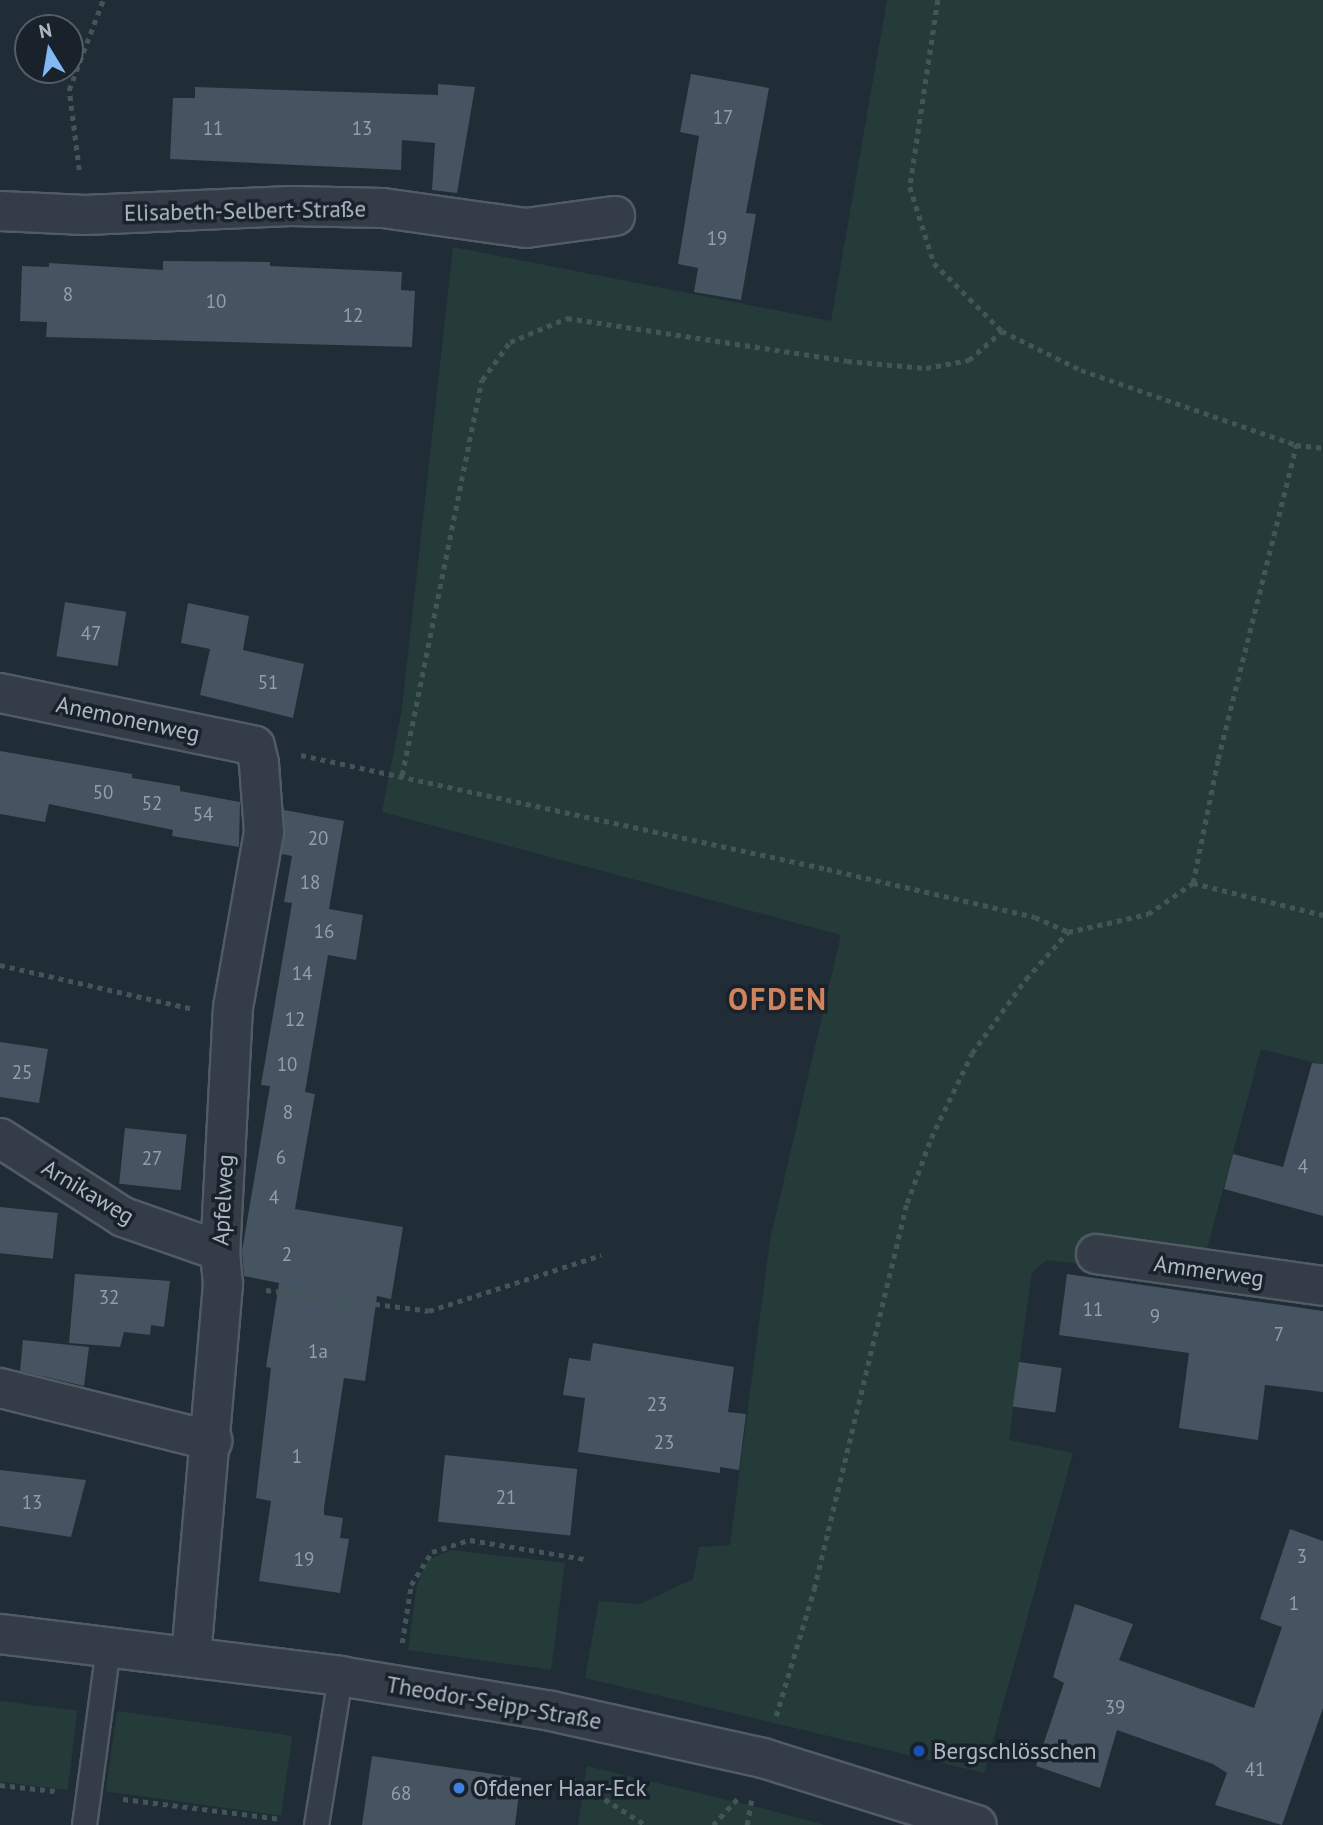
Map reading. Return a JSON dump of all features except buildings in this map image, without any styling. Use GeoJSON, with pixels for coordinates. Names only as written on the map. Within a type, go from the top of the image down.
{"type":"FeatureCollection","features":[{"type":"Feature","properties":{"kind":"street","name":"Elisabeth-Selbert-Straße"},"geometry":{"type":"LineString","coordinates":[[0,211],[85,215],[304,206],[383,208],[526,228],[615,216]]}},
{"type":"Feature","properties":{"kind":"street","name":"Anemonenweg"},"geometry":{"type":"LineString","coordinates":[[0,693],[255,746]]}},
{"type":"Feature","properties":{"kind":"street","name":"Apfelweg"},"geometry":{"type":"LineString","coordinates":[[191,1656],[212,1441],[232,1017],[264,832],[255,746]]}},
{"type":"Feature","properties":{"kind":"street","name":"Arnikaweg"},"geometry":{"type":"LineString","coordinates":[[0,1138],[123,1217],[221,1268]]}},
{"type":"Feature","properties":{"kind":"street","name":"Ammerweg"},"geometry":{"type":"LineString","coordinates":[[1096,1254],[1323,1286]]}},
{"type":"Feature","properties":{"kind":"street"},"geometry":{"type":"LineString","coordinates":[[0,1388],[212,1441]]}},
{"type":"Feature","properties":{"kind":"street","name":"Theodor-Seipp-Straße"},"geometry":{"type":"LineString","coordinates":[[0,1634],[341,1675],[551,1711],[763,1758],[977,1825]]}},
{"type":"Feature","properties":{"kind":"lane"},"geometry":{"type":"LineString","coordinates":[[84,1825],[108,1647]]}},
{"type":"Feature","properties":{"kind":"lane"},"geometry":{"type":"LineString","coordinates":[[316,1824],[341,1675]]}},
{"type":"Feature","properties":{"kind":"path"},"geometry":{"type":"LineString","coordinates":[[85,215],[69,90],[103,0]]}},
{"type":"Feature","properties":{"kind":"path"},"geometry":{"type":"LineString","coordinates":[[938,0],[910,187],[934,262],[1002,331],[1081,370],[1296,445],[1323,447]]}},
{"type":"Feature","properties":{"kind":"path"},"geometry":{"type":"LineString","coordinates":[[402,775],[482,380],[510,342],[567,318],[847,361],[926,369],[969,360],[1002,331]]}},
{"type":"Feature","properties":{"kind":"path"},"geometry":{"type":"LineString","coordinates":[[255,746],[402,775],[1009,911],[1068,932],[1148,914],[1192,883],[1218,759],[1296,445]]}},
{"type":"Feature","properties":{"kind":"path"},"geometry":{"type":"LineString","coordinates":[[1192,883],[1323,915]]}},
{"type":"Feature","properties":{"kind":"path"},"geometry":{"type":"LineString","coordinates":[[763,1758],[814,1589],[912,1190],[972,1054],[1026,979],[1068,932]]}},
{"type":"Feature","properties":{"kind":"path"},"geometry":{"type":"LineString","coordinates":[[0,965],[232,1017]]}},
{"type":"Feature","properties":{"kind":"path"},"geometry":{"type":"LineString","coordinates":[[221,1268],[429,1311],[601,1255]]}},
{"type":"Feature","properties":{"kind":"path"},"geometry":{"type":"LineString","coordinates":[[396,1685],[411,1585],[432,1552],[470,1540],[585,1559]]}},
{"type":"Feature","properties":{"kind":"path"},"geometry":{"type":"LineString","coordinates":[[571,1778],[646,1825]]}},
{"type":"Feature","properties":{"kind":"path"},"geometry":{"type":"LineString","coordinates":[[0,1785],[316,1824]]}},
{"type":"Feature","properties":{"kind":"green space"},"geometry":{"type":"Polygon","coordinates":[[[887,0],[1323,0],[1323,1065],[1261,1049],[1205,1256],[1095,1266],[1047,1260],[1032,1272],[1009,1440],[1073,1453],[984,1773],[585,1678],[599,1601],[640,1604],[693,1579],[699,1547],[730,1545],[770,1240],[841,935],[382,812],[402,709],[453,247],[831,321],[887,0]]]}},
{"type":"Feature","properties":{"kind":"green space"},"geometry":{"type":"Polygon","coordinates":[[[451,1550],[565,1563],[551,1670],[408,1650],[417,1584],[428,1560],[451,1550]]]}},
{"type":"Feature","properties":{"kind":"green space"},"geometry":{"type":"Polygon","coordinates":[[[0,1701],[77,1711],[68,1790],[0,1782],[0,1701]]]}},
{"type":"Feature","properties":{"kind":"green space"},"geometry":{"type":"Polygon","coordinates":[[[117,1711],[292,1736],[281,1816],[106,1791],[117,1711]]]}},
{"type":"Feature","properties":{"kind":"green space"},"geometry":{"type":"Polygon","coordinates":[[[587,1766],[761,1808],[825,1825],[578,1825],[587,1766]]]}},
{"type":"Feature","properties":{"kind":"place","name":"Bergschlösschen"},"geometry":{"type":"Point","coordinates":[919,1751]}},
{"type":"Feature","properties":{"kind":"place","name":"Ofdener Haar-Eck"},"geometry":{"type":"Point","coordinates":[459,1788]}},
{"type":"Feature","properties":{"kind":"district","name":"OFDEN"},"geometry":{"type":"Point","coordinates":[778,999]}}]}
